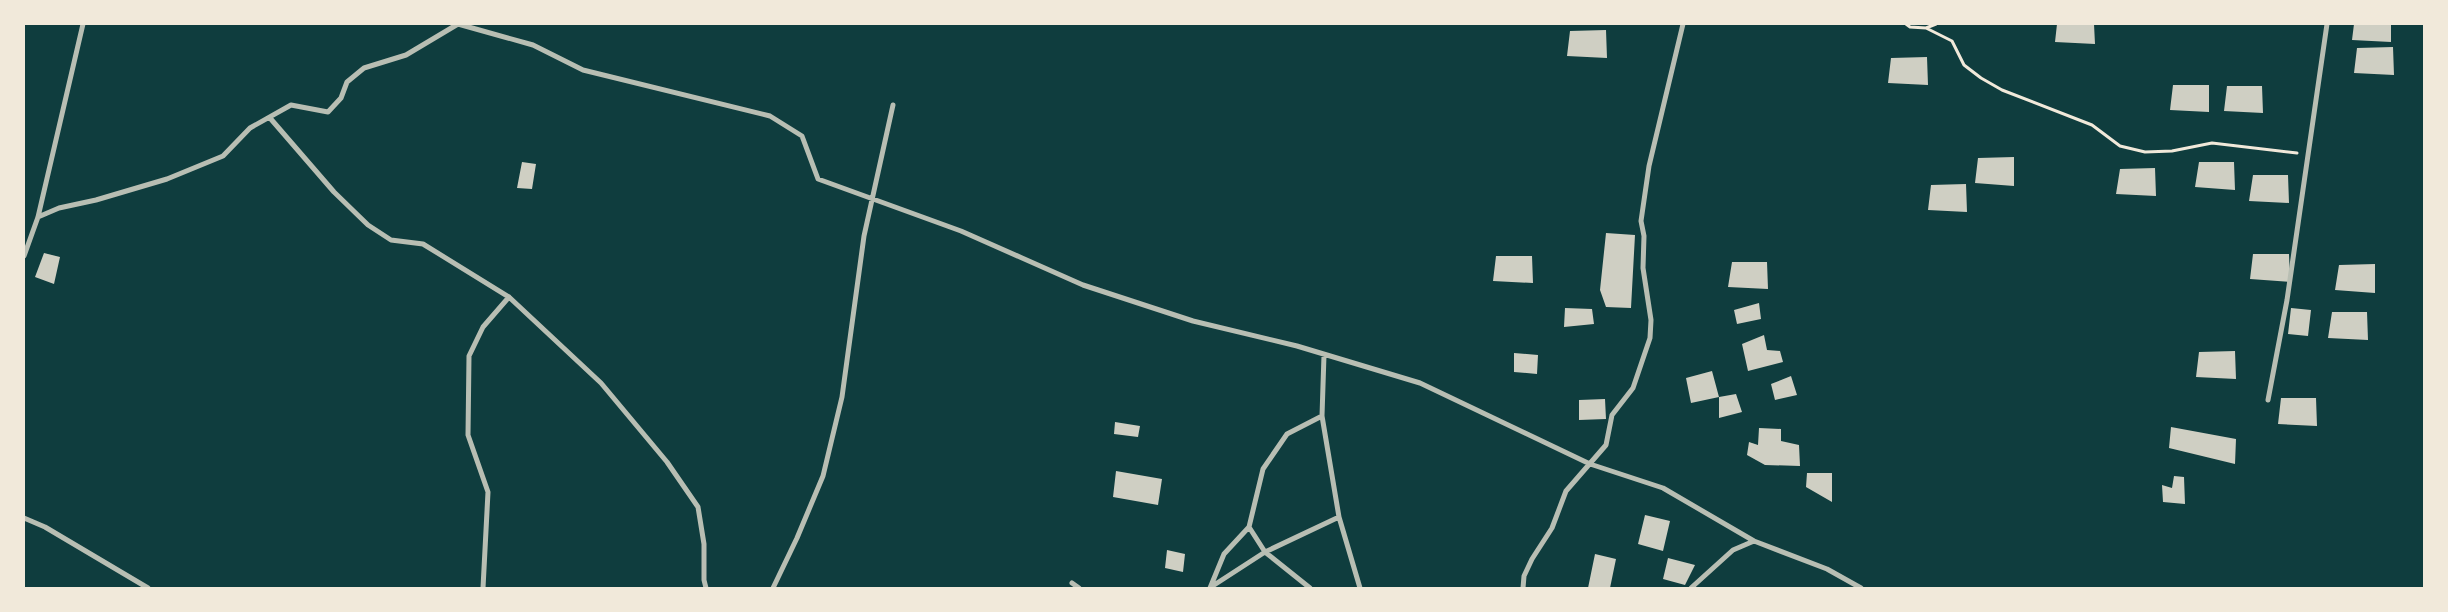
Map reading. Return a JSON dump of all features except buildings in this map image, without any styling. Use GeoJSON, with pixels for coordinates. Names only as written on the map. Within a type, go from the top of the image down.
{"type":"FeatureCollection","features":[{"type":"Feature","properties":{"kind":"street"},"geometry":{"type":"LineString","coordinates":[[24,256],[38,216],[83,24]]}},
{"type":"Feature","properties":{"kind":"street"},"geometry":{"type":"LineString","coordinates":[[38,216],[59,208],[96,200],[168,179],[223,156],[250,128],[291,105],[328,112],[341,98],[347,82],[364,68],[406,55],[458,24],[532,45],[583,70],[770,116],[802,136],[818,179],[961,231],[1083,285],[1193,321],[1324,355],[1420,383],[1590,464],[1663,488],[1754,541],[1827,569],[1861,588]]}},
{"type":"Feature","properties":{"kind":"street"},"geometry":{"type":"LineString","coordinates":[[1522,588],[1524,576],[1532,559],[1552,528],[1566,490],[1606,445],[1612,415],[1633,388],[1650,338],[1652,320],[1643,268],[1644,236],[1641,221],[1649,166],[1683,24]]}},
{"type":"Feature","properties":{"kind":"street"},"geometry":{"type":"LineString","coordinates":[[2268,400],[2287,300],[2327,24]]}},
{"type":"Feature","properties":{"kind":"street"},"geometry":{"type":"LineString","coordinates":[[773,588],[797,538],[823,476],[842,397],[864,236],[874,199],[893,105]]}},
{"type":"Feature","properties":{"kind":"street"},"geometry":{"type":"LineString","coordinates":[[270,118],[334,192],[368,225],[391,240],[424,244],[508,297],[600,383],[667,462],[698,507],[704,544],[704,580],[706,588]]}},
{"type":"Feature","properties":{"kind":"street"},"geometry":{"type":"LineString","coordinates":[[483,588],[488,492],[468,435],[469,356],[483,327],[508,297]]}},
{"type":"Feature","properties":{"kind":"street"},"geometry":{"type":"LineString","coordinates":[[1324,355],[1322,416],[1339,517],[1360,588]]}},
{"type":"Feature","properties":{"kind":"street"},"geometry":{"type":"LineString","coordinates":[[1210,588],[1224,554],[1249,526],[1263,469],[1287,434],[1322,416]]}},
{"type":"Feature","properties":{"kind":"street"},"geometry":{"type":"LineString","coordinates":[[1210,588],[1265,552],[1339,517]]}},
{"type":"Feature","properties":{"kind":"street"},"geometry":{"type":"LineString","coordinates":[[24,518],[44,527],[148,588]]}},
{"type":"Feature","properties":{"kind":"street"},"geometry":{"type":"LineString","coordinates":[[1249,526],[1265,552],[1310,588]]}},
{"type":"Feature","properties":{"kind":"street"},"geometry":{"type":"LineString","coordinates":[[1691,588],[1733,550],[1754,541]]}},
{"type":"Feature","properties":{"kind":"street"},"geometry":{"type":"LineString","coordinates":[[1072,582],[1079,588]]}},
{"type":"Feature","properties":{"kind":"path"},"geometry":{"type":"LineString","coordinates":[[1906,24],[1910,28],[1926,28],[1936,24]]}},
{"type":"Feature","properties":{"kind":"path"},"geometry":{"type":"LineString","coordinates":[[1926,28],[1952,41],[1964,65],[1981,78],[2002,90],[2092,125],[2120,146],[2145,152],[2172,151],[2212,143],[2308,154]]}}]}
